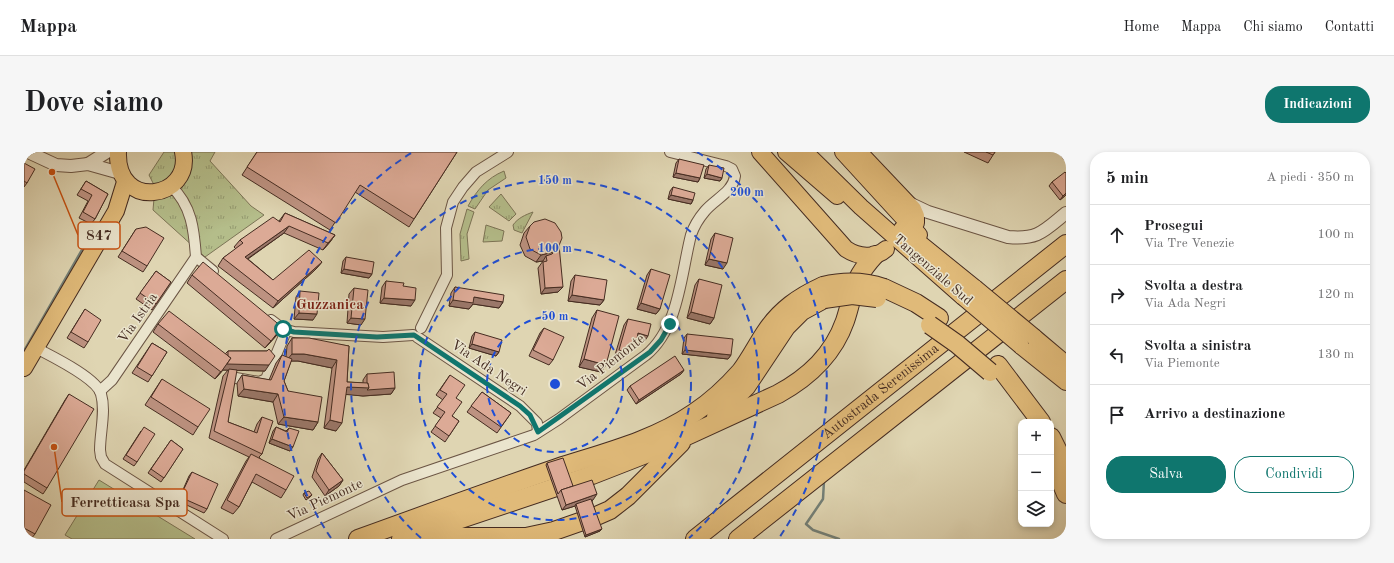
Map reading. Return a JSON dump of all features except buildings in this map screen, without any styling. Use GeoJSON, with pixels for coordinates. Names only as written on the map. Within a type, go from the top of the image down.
{"type":"FeatureCollection","features":[{"type":"Feature","properties":{"kind":"highway","name":"Autostrada Serenissima"},"geometry":{"type":"LineString","coordinates":[[695,539],[1066,244]]}},
{"type":"Feature","properties":{"kind":"highway"},"geometry":{"type":"LineString","coordinates":[[401,539],[592,475],[696,431],[797,384],[824,360],[845,321],[858,277],[880,252]]}},
{"type":"Feature","properties":{"kind":"highway","name":"Autostrada Serenissima"},"geometry":{"type":"LineString","coordinates":[[738,539],[1066,280]]}},
{"type":"Feature","properties":{"kind":"highway"},"geometry":{"type":"LineString","coordinates":[[410,539],[442,536],[526,537],[554,531],[610,510],[642,484],[675,447],[721,412],[746,387],[786,327],[802,311],[823,293],[847,282],[862,283],[880,293],[910,299],[934,321],[966,337],[1038,419]]}},
{"type":"Feature","properties":{"kind":"highway"},"geometry":{"type":"LineString","coordinates":[[358,539],[626,445],[671,426],[714,399],[742,369],[766,331],[782,313],[801,296],[823,293]]}},
{"type":"Feature","properties":{"kind":"highway"},"geometry":{"type":"LineString","coordinates":[[994,369],[1004,387],[1027,419]]}},
{"type":"Feature","properties":{"kind":"highway"},"geometry":{"type":"LineString","coordinates":[[1054,443],[1066,467]]}},
{"type":"Feature","properties":{"kind":"highway"},"geometry":{"type":"LineString","coordinates":[[1054,465],[1066,494]]}},
{"type":"Feature","properties":{"kind":"highway"},"geometry":{"type":"LineString","coordinates":[[743,539],[765,518]]}},
{"type":"Feature","properties":{"kind":"highway"},"geometry":{"type":"LineString","coordinates":[[687,539],[720,519]]}},
{"type":"Feature","properties":{"kind":"main road"},"geometry":{"type":"LineString","coordinates":[[24,368],[117,209],[123,177],[118,152]]}},
{"type":"Feature","properties":{"kind":"main road"},"geometry":{"type":"LineString","coordinates":[[123,177],[133,188],[146,192],[158,192],[171,186],[177,180],[183,170],[185,159],[183,152]]}},
{"type":"Feature","properties":{"kind":"main road"},"geometry":{"type":"LineString","coordinates":[[760,152],[846,249],[856,254],[880,252]]}},
{"type":"Feature","properties":{"kind":"main road"},"geometry":{"type":"LineString","coordinates":[[786,152],[844,202],[861,207]]}},
{"type":"Feature","properties":{"kind":"main road","name":"Tangenziale Sud"},"geometry":{"type":"LineString","coordinates":[[805,152],[861,207],[969,292],[1028,341],[1066,382]]}},
{"type":"Feature","properties":{"kind":"main road","name":"Tangenziale Sud"},"geometry":{"type":"LineString","coordinates":[[819,152],[884,214],[959,276],[969,292]]}},
{"type":"Feature","properties":{"kind":"main road"},"geometry":{"type":"LineString","coordinates":[[843,152],[959,276]]}},
{"type":"Feature","properties":{"kind":"main road"},"geometry":{"type":"LineString","coordinates":[[859,152],[907,202],[915,212],[916,223]]}},
{"type":"Feature","properties":{"kind":"main road"},"geometry":{"type":"LineString","coordinates":[[117,209],[146,192]]}},
{"type":"Feature","properties":{"kind":"main road","name":"Tangenziale Sud"},"geometry":{"type":"LineString","coordinates":[[1028,341],[1066,364]]}},
{"type":"Feature","properties":{"kind":"street"},"geometry":{"type":"LineString","coordinates":[[28,152],[56,165],[71,166],[88,164],[107,152]]}},
{"type":"Feature","properties":{"kind":"street"},"geometry":{"type":"LineString","coordinates":[[265,315],[286,331],[377,337],[419,333],[447,275],[446,228],[455,198],[476,172],[508,152]]}},
{"type":"Feature","properties":{"kind":"street","name":"Via Piemonte"},"geometry":{"type":"LineString","coordinates":[[276,539],[394,483],[538,432],[646,355],[661,340],[670,324],[693,230],[705,210],[731,187],[734,181],[735,173],[732,169],[726,166],[670,152]]}},
{"type":"Feature","properties":{"kind":"street"},"geometry":{"type":"LineString","coordinates":[[88,164],[123,177]]}},
{"type":"Feature","properties":{"kind":"street"},"geometry":{"type":"LineString","coordinates":[[171,186],[182,198],[190,213],[196,257],[219,276]]}},
{"type":"Feature","properties":{"kind":"street"},"geometry":{"type":"LineString","coordinates":[[907,202],[939,215],[1008,237],[1020,238],[1031,238],[1042,232],[1066,213]]}},
{"type":"Feature","properties":{"kind":"street"},"geometry":{"type":"LineString","coordinates":[[916,223],[925,216],[939,215]]}},
{"type":"Feature","properties":{"kind":"street","name":"Via Istria"},"geometry":{"type":"LineString","coordinates":[[100,391],[112,380],[196,257]]}},
{"type":"Feature","properties":{"kind":"street"},"geometry":{"type":"LineString","coordinates":[[236,378],[259,382],[266,379],[286,331]]}},
{"type":"Feature","properties":{"kind":"street","name":"Via Ada Negri"},"geometry":{"type":"LineString","coordinates":[[419,333],[432,346],[520,406],[537,423],[538,432]]}},
{"type":"Feature","properties":{"kind":"street"},"geometry":{"type":"LineString","coordinates":[[36,348],[91,381],[100,391],[102,403],[100,450],[104,462],[224,539]]}},
{"type":"Feature","properties":{"kind":"green space"},"geometry":{"type":"Polygon","coordinates":[[[164,152],[215,152],[210,161],[251,206],[264,215],[205,257],[153,210],[155,187],[149,175],[164,152]]]}},
{"type":"Feature","properties":{"kind":"green space"},"geometry":{"type":"Polygon","coordinates":[[[504,171],[506,178],[488,190],[475,209],[468,206],[483,185],[492,177],[504,171]]]}},
{"type":"Feature","properties":{"kind":"green space"},"geometry":{"type":"Polygon","coordinates":[[[501,194],[516,214],[509,221],[489,207],[501,194]]]}},
{"type":"Feature","properties":{"kind":"green space"},"geometry":{"type":"Polygon","coordinates":[[[467,209],[474,212],[467,234],[469,259],[461,261],[460,234],[467,209]]]}},
{"type":"Feature","properties":{"kind":"green space"},"geometry":{"type":"Polygon","coordinates":[[[533,212],[522,233],[514,230],[513,225],[517,220],[533,212]]]}},
{"type":"Feature","properties":{"kind":"green space"},"geometry":{"type":"Polygon","coordinates":[[[486,225],[504,231],[502,241],[483,242],[486,225]]]}},
{"type":"Feature","properties":{"kind":"green space"},"geometry":{"type":"Polygon","coordinates":[[[99,480],[195,539],[72,539],[65,535],[99,480]]]}},
{"type":"Feature","properties":{"kind":"waterway"},"geometry":{"type":"LineString","coordinates":[[24,351],[87,241]]}},
{"type":"Feature","properties":{"kind":"waterway"},"geometry":{"type":"LineString","coordinates":[[824,481],[823,499],[806,524],[813,530],[839,539]]}},
{"type":"Feature","properties":{"kind":"place","name":"847"},"geometry":{"type":"Point","coordinates":[52,172]}},
{"type":"Feature","properties":{"kind":"place","name":"Ferretticasa Spa"},"geometry":{"type":"Point","coordinates":[54,447]}},
{"type":"Feature","properties":{"kind":"district","name":"Guzzanica"},"geometry":{"type":"Point","coordinates":[330,305]}},
{"type":"Feature","properties":{"kind":"route"},"geometry":{"type":"LineString","coordinates":[[283,329],[290,332],[377,337],[414,335],[526,410],[538,432],[559,419],[650,352],[664,336],[670,324]]}}]}
